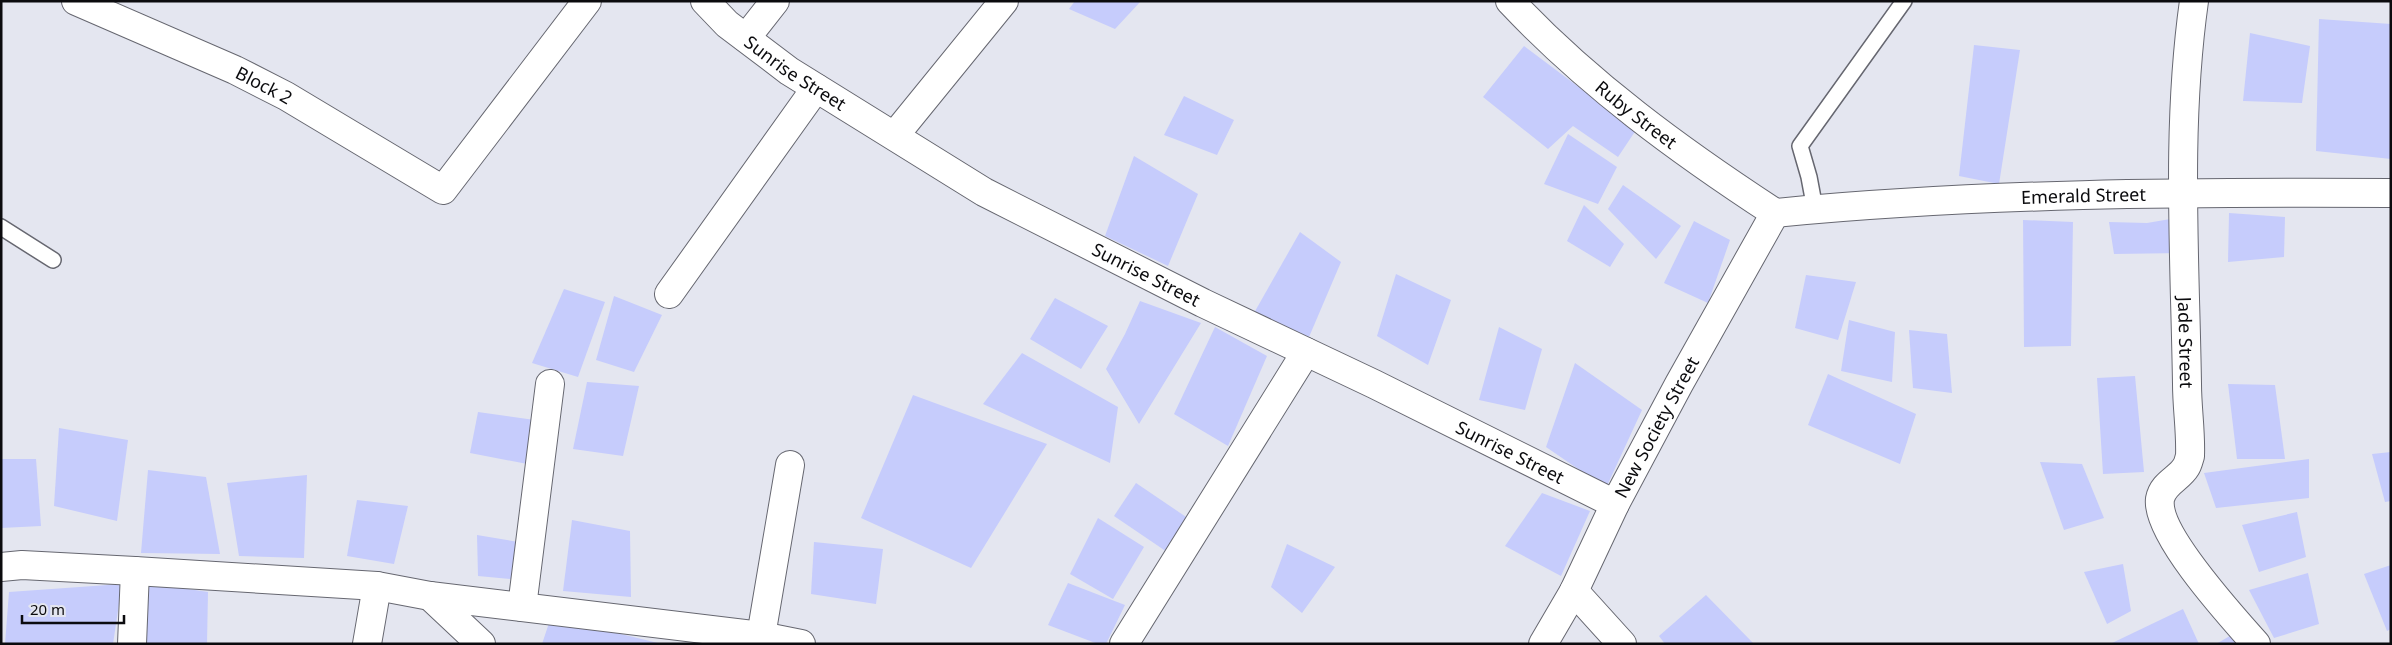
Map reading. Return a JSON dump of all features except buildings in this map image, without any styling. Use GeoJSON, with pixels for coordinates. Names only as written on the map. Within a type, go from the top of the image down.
{"type":"FeatureCollection","features":[{"type":"Feature","properties":{"kind":"street","name":"Block 2"},"geometry":{"type":"LineString","coordinates":[[76,1],[175,43],[261,83],[443,190],[587,1]]}},
{"type":"Feature","properties":{"kind":"street","name":"Sunrise Street"},"geometry":{"type":"LineString","coordinates":[[704,1],[726,24],[816,88],[895,135],[984,192],[1203,303],[1615,504]]}},
{"type":"Feature","properties":{"kind":"street"},"geometry":{"type":"LineString","coordinates":[[746,38],[775,1]]}},
{"type":"Feature","properties":{"kind":"street"},"geometry":{"type":"LineString","coordinates":[[895,135],[1004,1]]}},
{"type":"Feature","properties":{"kind":"street","name":"Ruby Street"},"geometry":{"type":"LineString","coordinates":[[1510,1],[1535,28],[1629,111],[1710,171],[1776,213]]}},
{"type":"Feature","properties":{"kind":"street","name":"Jade Street"},"geometry":{"type":"LineString","coordinates":[[2194,1],[2188,40],[2184,111],[2183,192],[2190,456],[2186,467],[2165,487],[2160,500],[2163,516],[2170,531],[2203,583],[2256,644]]}},
{"type":"Feature","properties":{"kind":"street"},"geometry":{"type":"LineString","coordinates":[[669,294],[816,88]]}},
{"type":"Feature","properties":{"kind":"street","name":"Emerald Street"},"geometry":{"type":"LineString","coordinates":[[1776,213],[1919,200],[2183,192],[2391,193]]}},
{"type":"Feature","properties":{"kind":"street","name":"New Society Street"},"geometry":{"type":"LineString","coordinates":[[1543,644],[1574,591],[1615,504],[1679,384],[1776,213]]}},
{"type":"Feature","properties":{"kind":"street"},"geometry":{"type":"LineString","coordinates":[[1124,644],[1306,352]]}},
{"type":"Feature","properties":{"kind":"street"},"geometry":{"type":"LineString","coordinates":[[522,607],[550,384]]}},
{"type":"Feature","properties":{"kind":"street"},"geometry":{"type":"LineString","coordinates":[[761,636],[790,464]]}},
{"type":"Feature","properties":{"kind":"street"},"geometry":{"type":"LineString","coordinates":[[1,567],[22,565],[376,586],[430,596],[761,636],[801,644]]}},
{"type":"Feature","properties":{"kind":"street"},"geometry":{"type":"LineString","coordinates":[[132,644],[135,571]]}},
{"type":"Feature","properties":{"kind":"street"},"geometry":{"type":"LineString","coordinates":[[367,644],[376,586]]}},
{"type":"Feature","properties":{"kind":"street"},"geometry":{"type":"LineString","coordinates":[[1574,591],[1622,644]]}},
{"type":"Feature","properties":{"kind":"street"},"geometry":{"type":"LineString","coordinates":[[430,596],[481,644]]}},
{"type":"Feature","properties":{"kind":"lane"},"geometry":{"type":"LineString","coordinates":[[1815,209],[1809,177],[1800,146],[1904,1]]}},
{"type":"Feature","properties":{"kind":"lane"},"geometry":{"type":"LineString","coordinates":[[1,226],[53,260]]}}]}
